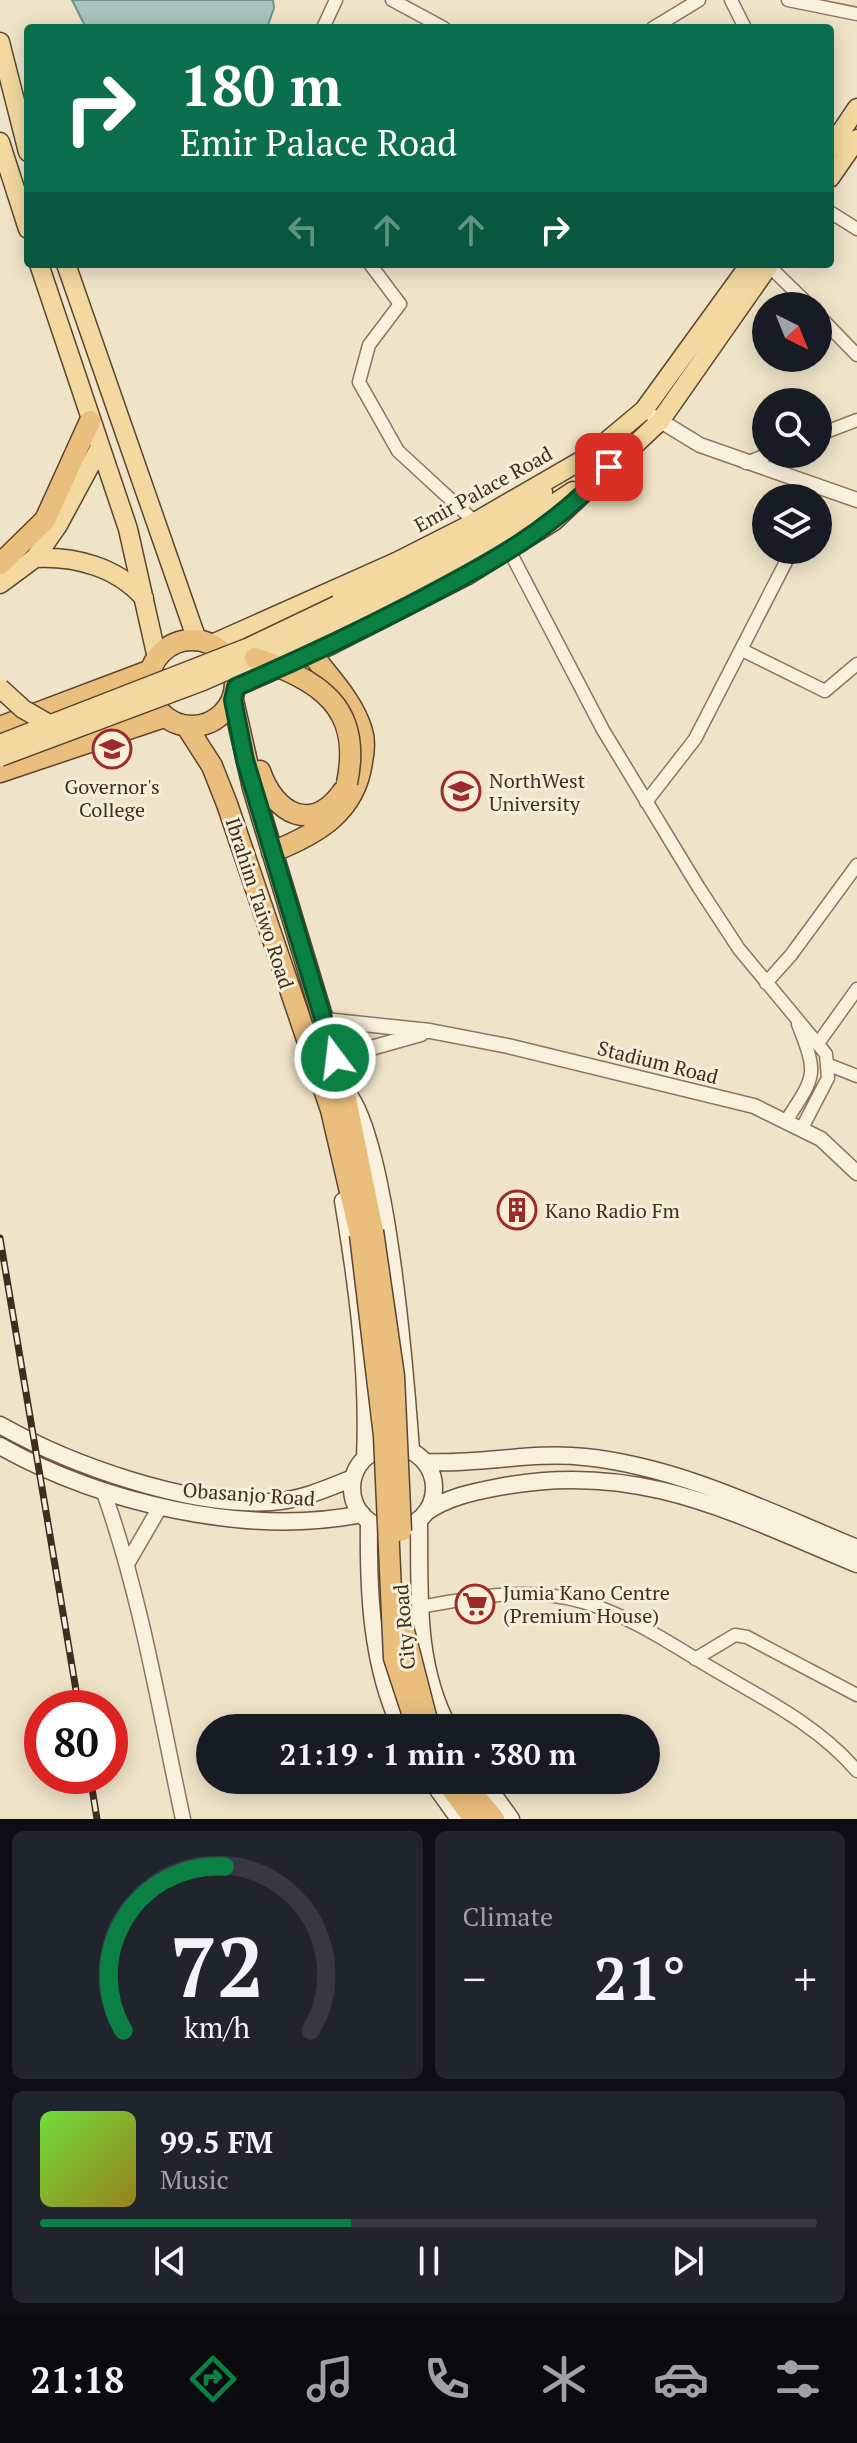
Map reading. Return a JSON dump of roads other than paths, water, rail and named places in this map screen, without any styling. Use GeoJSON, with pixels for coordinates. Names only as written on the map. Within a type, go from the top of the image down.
{"type":"FeatureCollection","features":[{"type":"Feature","properties":{"kind":"highway"},"geometry":{"type":"LineString","coordinates":[[0,564],[45,520],[90,421]]}},
{"type":"Feature","properties":{"kind":"highway"},"geometry":{"type":"LineString","coordinates":[[0,727],[154,664],[175,643],[204,642],[226,655],[234,670],[234,694],[214,722],[187,727],[164,717],[153,704],[148,687],[154,664]]}},
{"type":"Feature","properties":{"kind":"highway"},"geometry":{"type":"LineString","coordinates":[[272,852],[305,839],[332,822],[354,793],[361,772],[364,752],[359,724],[311,653]]}},
{"type":"Feature","properties":{"kind":"highway"},"geometry":{"type":"LineString","coordinates":[[237,723],[255,753],[270,795],[283,809],[307,816],[320,812],[332,804],[347,783],[351,744],[334,702],[311,681],[255,658]]}},
{"type":"Feature","properties":{"kind":"highway","name":"Ibrahim Taiwo Road"},"geometry":{"type":"LineString","coordinates":[[234,694],[237,723],[272,852],[335,1058],[341,1101]]}},
{"type":"Feature","properties":{"kind":"highway"},"geometry":{"type":"LineString","coordinates":[[0,772],[164,717]]}},
{"type":"Feature","properties":{"kind":"highway","name":"Ibrahim Taiwo Road"},"geometry":{"type":"LineString","coordinates":[[187,727],[212,766],[227,804],[321,1085],[341,1101]]}},
{"type":"Feature","properties":{"kind":"highway"},"geometry":{"type":"LineString","coordinates":[[341,1101],[367,1233],[384,1436],[394,1658],[419,1714]]}},
{"type":"Feature","properties":{"kind":"highway"},"geometry":{"type":"LineString","coordinates":[[455,1794],[474,1819]]}},
{"type":"Feature","properties":{"kind":"highway"},"geometry":{"type":"LineString","coordinates":[[473,1794],[494,1819]]}},
{"type":"Feature","properties":{"kind":"main road"},"geometry":{"type":"LineString","coordinates":[[0,42],[24,136]]}},
{"type":"Feature","properties":{"kind":"main road"},"geometry":{"type":"LineString","coordinates":[[834,142],[857,108]]}},
{"type":"Feature","properties":{"kind":"main road"},"geometry":{"type":"LineString","coordinates":[[834,172],[857,139]]}},
{"type":"Feature","properties":{"kind":"main road"},"geometry":{"type":"LineString","coordinates":[[0,142],[24,217]]}},
{"type":"Feature","properties":{"kind":"main road"},"geometry":{"type":"LineString","coordinates":[[40,268],[128,529],[145,599],[154,664]]}},
{"type":"Feature","properties":{"kind":"main road"},"geometry":{"type":"LineString","coordinates":[[67,268],[204,642]]}},
{"type":"Feature","properties":{"kind":"main road"},"geometry":{"type":"LineString","coordinates":[[234,694],[510,552],[573,506],[609,467],[660,421],[761,268]]}},
{"type":"Feature","properties":{"kind":"main road","name":"Emir Palace Road"},"geometry":{"type":"LineString","coordinates":[[204,642],[242,634],[475,522],[589,456],[644,410],[761,268]]}},
{"type":"Feature","properties":{"kind":"main road"},"geometry":{"type":"LineString","coordinates":[[0,584],[35,558],[58,525],[99,449]]}},
{"type":"Feature","properties":{"kind":"main road"},"geometry":{"type":"LineString","coordinates":[[0,757],[255,658],[517,512],[589,456]]}},
{"type":"Feature","properties":{"kind":"main road"},"geometry":{"type":"LineString","coordinates":[[0,744],[340,612],[486,549],[609,467]]}},
{"type":"Feature","properties":{"kind":"main road"},"geometry":{"type":"LineString","coordinates":[[35,558],[59,556],[83,561],[125,582],[145,599]]}},
{"type":"Feature","properties":{"kind":"main road"},"geometry":{"type":"LineString","coordinates":[[0,688],[23,709],[51,725]]}},
{"type":"Feature","properties":{"kind":"main road","name":"Ibrahim Taiwo Road"},"geometry":{"type":"LineString","coordinates":[[321,1085],[325,1123],[356,1277],[367,1421],[365,1458]]}},
{"type":"Feature","properties":{"kind":"main road","name":"Ibrahim Taiwo Road"},"geometry":{"type":"LineString","coordinates":[[341,1101],[357,1104],[384,1210],[396,1283],[411,1450]]}},
{"type":"Feature","properties":{"kind":"main road","name":"Obasanjo Road"},"geometry":{"type":"LineString","coordinates":[[0,1425],[59,1453],[145,1482],[233,1500],[269,1502],[300,1498],[353,1478]]}},
{"type":"Feature","properties":{"kind":"main road"},"geometry":{"type":"LineString","coordinates":[[4,1448],[17,1434]]}},
{"type":"Feature","properties":{"kind":"main road"},"geometry":{"type":"LineString","coordinates":[[422,1516],[434,1493],[431,1471],[426,1462],[411,1450],[387,1447],[365,1458],[353,1478],[355,1503],[366,1518],[394,1529],[422,1516],[451,1498],[490,1488],[565,1477],[607,1478],[697,1500],[857,1564]]}},
{"type":"Feature","properties":{"kind":"main road","name":"Obasanjo Road"},"geometry":{"type":"LineString","coordinates":[[4,1448],[103,1490],[160,1507],[218,1516],[288,1520],[366,1518]]}},
{"type":"Feature","properties":{"kind":"main road"},"geometry":{"type":"LineString","coordinates":[[426,1462],[547,1456],[629,1463],[701,1484],[857,1548]]}},
{"type":"Feature","properties":{"kind":"main road","name":"City Road"},"geometry":{"type":"LineString","coordinates":[[422,1516],[420,1607],[426,1670],[443,1714]]}},
{"type":"Feature","properties":{"kind":"main road","name":"City Road"},"geometry":{"type":"LineString","coordinates":[[366,1518],[375,1636],[384,1682],[396,1714]]}},
{"type":"Feature","properties":{"kind":"main road"},"geometry":{"type":"LineString","coordinates":[[441,1794],[459,1819]]}},
{"type":"Feature","properties":{"kind":"main road"},"geometry":{"type":"LineString","coordinates":[[493,1794],[511,1819]]}},
{"type":"Feature","properties":{"kind":"street"},"geometry":{"type":"LineString","coordinates":[[325,24],[336,0]]}},
{"type":"Feature","properties":{"kind":"street"},"geometry":{"type":"LineString","coordinates":[[392,0],[435,24]]}},
{"type":"Feature","properties":{"kind":"street"},"geometry":{"type":"LineString","coordinates":[[660,24],[699,0]]}},
{"type":"Feature","properties":{"kind":"street"},"geometry":{"type":"LineString","coordinates":[[731,0],[743,24]]}},
{"type":"Feature","properties":{"kind":"street"},"geometry":{"type":"LineString","coordinates":[[788,0],[857,14]]}},
{"type":"Feature","properties":{"kind":"street"},"geometry":{"type":"LineString","coordinates":[[834,215],[857,229]]}},
{"type":"Feature","properties":{"kind":"street"},"geometry":{"type":"LineString","coordinates":[[373,268],[400,304],[369,345],[359,382],[398,451],[475,522]]}},
{"type":"Feature","properties":{"kind":"street"},"geometry":{"type":"LineString","coordinates":[[766,268],[794,292]]}},
{"type":"Feature","properties":{"kind":"street"},"geometry":{"type":"LineString","coordinates":[[832,327],[854,346]]}},
{"type":"Feature","properties":{"kind":"street"},"geometry":{"type":"LineString","coordinates":[[644,410],[700,445],[798,484]]}},
{"type":"Feature","properties":{"kind":"street"},"geometry":{"type":"LineString","coordinates":[[832,430],[857,420]]}},
{"type":"Feature","properties":{"kind":"street"},"geometry":{"type":"LineString","coordinates":[[746,463],[752,461]]}},
{"type":"Feature","properties":{"kind":"street"},"geometry":{"type":"LineString","coordinates":[[832,495],[857,500]]}},
{"type":"Feature","properties":{"kind":"street"},"geometry":{"type":"LineString","coordinates":[[510,552],[603,730],[646,802],[739,949],[819,1042],[829,1065],[828,1078],[802,1128]]}},
{"type":"Feature","properties":{"kind":"street"},"geometry":{"type":"LineString","coordinates":[[646,802],[695,739],[744,651],[785,564]]}},
{"type":"Feature","properties":{"kind":"street"},"geometry":{"type":"LineString","coordinates":[[744,651],[820,690],[852,678],[857,664]]}},
{"type":"Feature","properties":{"kind":"street"},"geometry":{"type":"LineString","coordinates":[[766,983],[791,955],[857,865]]}},
{"type":"Feature","properties":{"kind":"street"},"geometry":{"type":"LineString","coordinates":[[819,1042],[857,989]]}},
{"type":"Feature","properties":{"kind":"street"},"geometry":{"type":"LineString","coordinates":[[786,1121],[812,1078],[811,1054],[796,1018]]}},
{"type":"Feature","properties":{"kind":"street","name":"Stadium Road"},"geometry":{"type":"LineString","coordinates":[[325,1020],[430,1031],[534,1051],[739,1103],[802,1128],[821,1139],[857,1173]]}},
{"type":"Feature","properties":{"kind":"street","name":"Stadium Road"},"geometry":{"type":"LineString","coordinates":[[335,1058],[430,1031]]}},
{"type":"Feature","properties":{"kind":"street"},"geometry":{"type":"LineString","coordinates":[[829,1065],[857,1076]]}},
{"type":"Feature","properties":{"kind":"street"},"geometry":{"type":"LineString","coordinates":[[103,1490],[127,1564],[183,1819]]}},
{"type":"Feature","properties":{"kind":"street"},"geometry":{"type":"LineString","coordinates":[[127,1564],[160,1507]]}},
{"type":"Feature","properties":{"kind":"street"},"geometry":{"type":"LineString","coordinates":[[420,1607],[479,1595],[542,1595],[582,1601],[625,1617],[821,1735],[857,1771]]}},
{"type":"Feature","properties":{"kind":"street"},"geometry":{"type":"LineString","coordinates":[[695,1659],[735,1635],[747,1637],[857,1695]]}},
{"type":"Feature","properties":{"kind":"water"},"geometry":{"type":"Polygon","coordinates":[[[72,0],[273,0],[274,8],[268,24],[84,24],[72,0]]]}},
{"type":"Feature","properties":{"kind":"railway"},"geometry":{"type":"LineString","coordinates":[[0,1238],[76,1690]]}},
{"type":"Feature","properties":{"kind":"railway"},"geometry":{"type":"LineString","coordinates":[[93,1794],[97,1819]]}},
{"type":"Feature","properties":{"kind":"place","name":"Governor's College"},"geometry":{"type":"Point","coordinates":[112,749]}},
{"type":"Feature","properties":{"kind":"place","name":"NorthWest University"},"geometry":{"type":"Point","coordinates":[461,791]}},
{"type":"Feature","properties":{"kind":"place","name":"Kano Radio Fm"},"geometry":{"type":"Point","coordinates":[517,1210]}},
{"type":"Feature","properties":{"kind":"place","name":"Jumia Kano Centre (Premium House)"},"geometry":{"type":"Point","coordinates":[475,1604]}}]}
